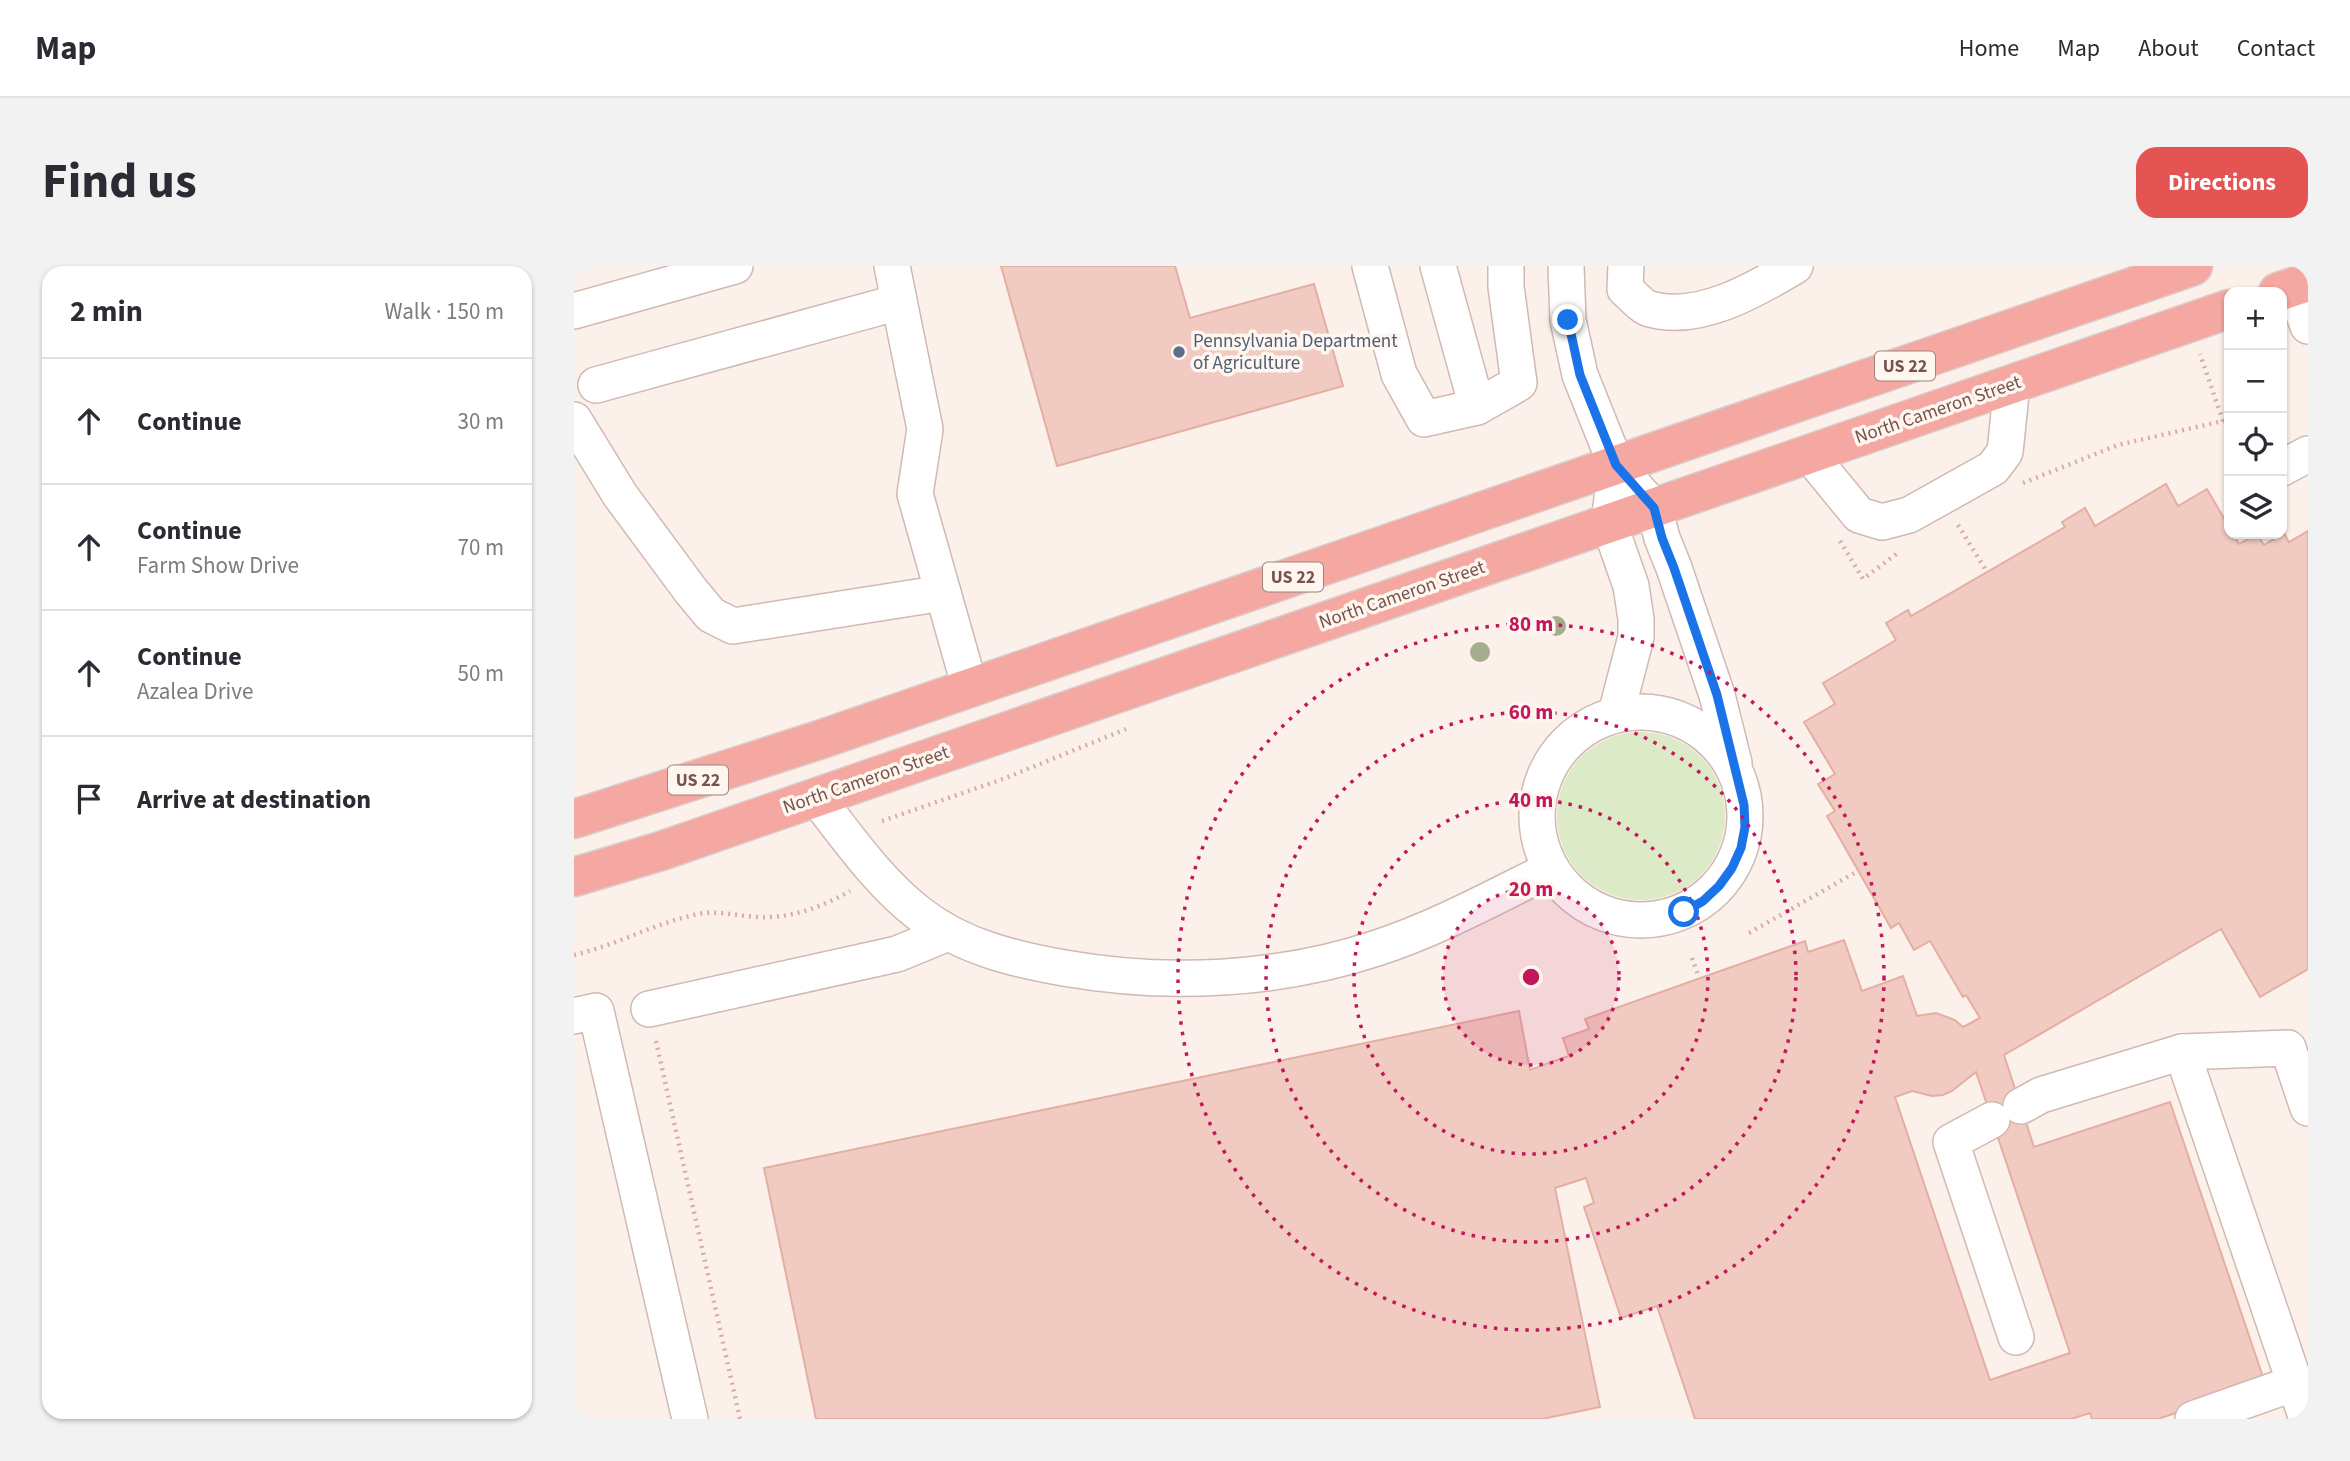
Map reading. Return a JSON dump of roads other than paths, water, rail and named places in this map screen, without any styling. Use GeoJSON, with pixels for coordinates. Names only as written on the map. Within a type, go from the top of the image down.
{"type":"FeatureCollection","features":[{"type":"Feature","properties":{"kind":"highway","name":"US 22"},"geometry":{"type":"LineString","coordinates":[[574,819],[970,688],[2193,266]]}},
{"type":"Feature","properties":{"kind":"highway","name":"North Cameron Street"},"geometry":{"type":"LineString","coordinates":[[574,877],[816,797],[2224,311]]}},
{"type":"Feature","properties":{"kind":"street"},"geometry":{"type":"LineString","coordinates":[[574,311],[735,266]]}},
{"type":"Feature","properties":{"kind":"street"},"geometry":{"type":"LineString","coordinates":[[892,266],[925,429],[915,494],[970,688]]}},
{"type":"Feature","properties":{"kind":"street"},"geometry":{"type":"LineString","coordinates":[[1370,266],[1399,374],[1424,419],[1477,407],[1519,383],[1506,287],[1506,266]]}},
{"type":"Feature","properties":{"kind":"street"},"geometry":{"type":"LineString","coordinates":[[1438,266],[1477,407]]}},
{"type":"Feature","properties":{"kind":"street"},"geometry":{"type":"LineString","coordinates":[[1566,266],[1568,320],[1580,375],[1616,465],[1654,508],[1717,695],[1740,783],[1745,827],[1741,848],[1732,868],[1719,886],[1703,901],[1684,912],[1663,919],[1620,919],[1580,902],[1564,887],[1542,850],[1537,828],[1541,785],[1550,765],[1563,747],[1579,732],[1598,721],[1640,712],[1662,714],[1692,726],[1702,731],[1717,746],[1731,763],[1740,783]]}},
{"type":"Feature","properties":{"kind":"street"},"geometry":{"type":"LineString","coordinates":[[1626,266],[1625,289],[1648,309],[1692,313],[1756,290],[1795,266]]}},
{"type":"Feature","properties":{"kind":"street"},"geometry":{"type":"LineString","coordinates":[[2293,287],[2308,326]]}},
{"type":"Feature","properties":{"kind":"street"},"geometry":{"type":"LineString","coordinates":[[596,385],[899,302]]}},
{"type":"Feature","properties":{"kind":"street"},"geometry":{"type":"LineString","coordinates":[[1809,454],[1859,515],[1882,522],[1909,515],[2001,461],[2005,452],[2012,384]]}},
{"type":"Feature","properties":{"kind":"street"},"geometry":{"type":"LineString","coordinates":[[574,419],[620,495],[691,592],[711,615],[733,626],[943,593]]}},
{"type":"Feature","properties":{"kind":"street"},"geometry":{"type":"LineString","coordinates":[[2287,465],[2308,453]]}},
{"type":"Feature","properties":{"kind":"street"},"geometry":{"type":"LineString","coordinates":[[1616,465],[1609,523],[1630,586],[1636,619],[1636,637],[1616,715]]}},
{"type":"Feature","properties":{"kind":"street"},"geometry":{"type":"LineString","coordinates":[[816,797],[873,870],[921,915],[948,933],[990,951],[1027,961],[1138,977],[1203,978],[1262,974],[1322,963],[1377,948],[1432,927],[1551,869]]}},
{"type":"Feature","properties":{"kind":"street"},"geometry":{"type":"LineString","coordinates":[[649,1009],[897,954],[948,933]]}},
{"type":"Feature","properties":{"kind":"street"},"geometry":{"type":"LineString","coordinates":[[574,1016],[596,1011],[690,1419]]}},
{"type":"Feature","properties":{"kind":"street"},"geometry":{"type":"LineString","coordinates":[[2016,1337],[1951,1142],[2041,1096],[2182,1052],[2288,1048],[2308,1108]]}},
{"type":"Feature","properties":{"kind":"street"},"geometry":{"type":"LineString","coordinates":[[2182,1052],[2307,1419]]}},
{"type":"Feature","properties":{"kind":"street"},"geometry":{"type":"LineString","coordinates":[[2193,1419],[2295,1383]]}},
{"type":"Feature","properties":{"kind":"place","name":"Pennsylvania Department of Agriculture"},"geometry":{"type":"Point","coordinates":[1179,352]}}]}
